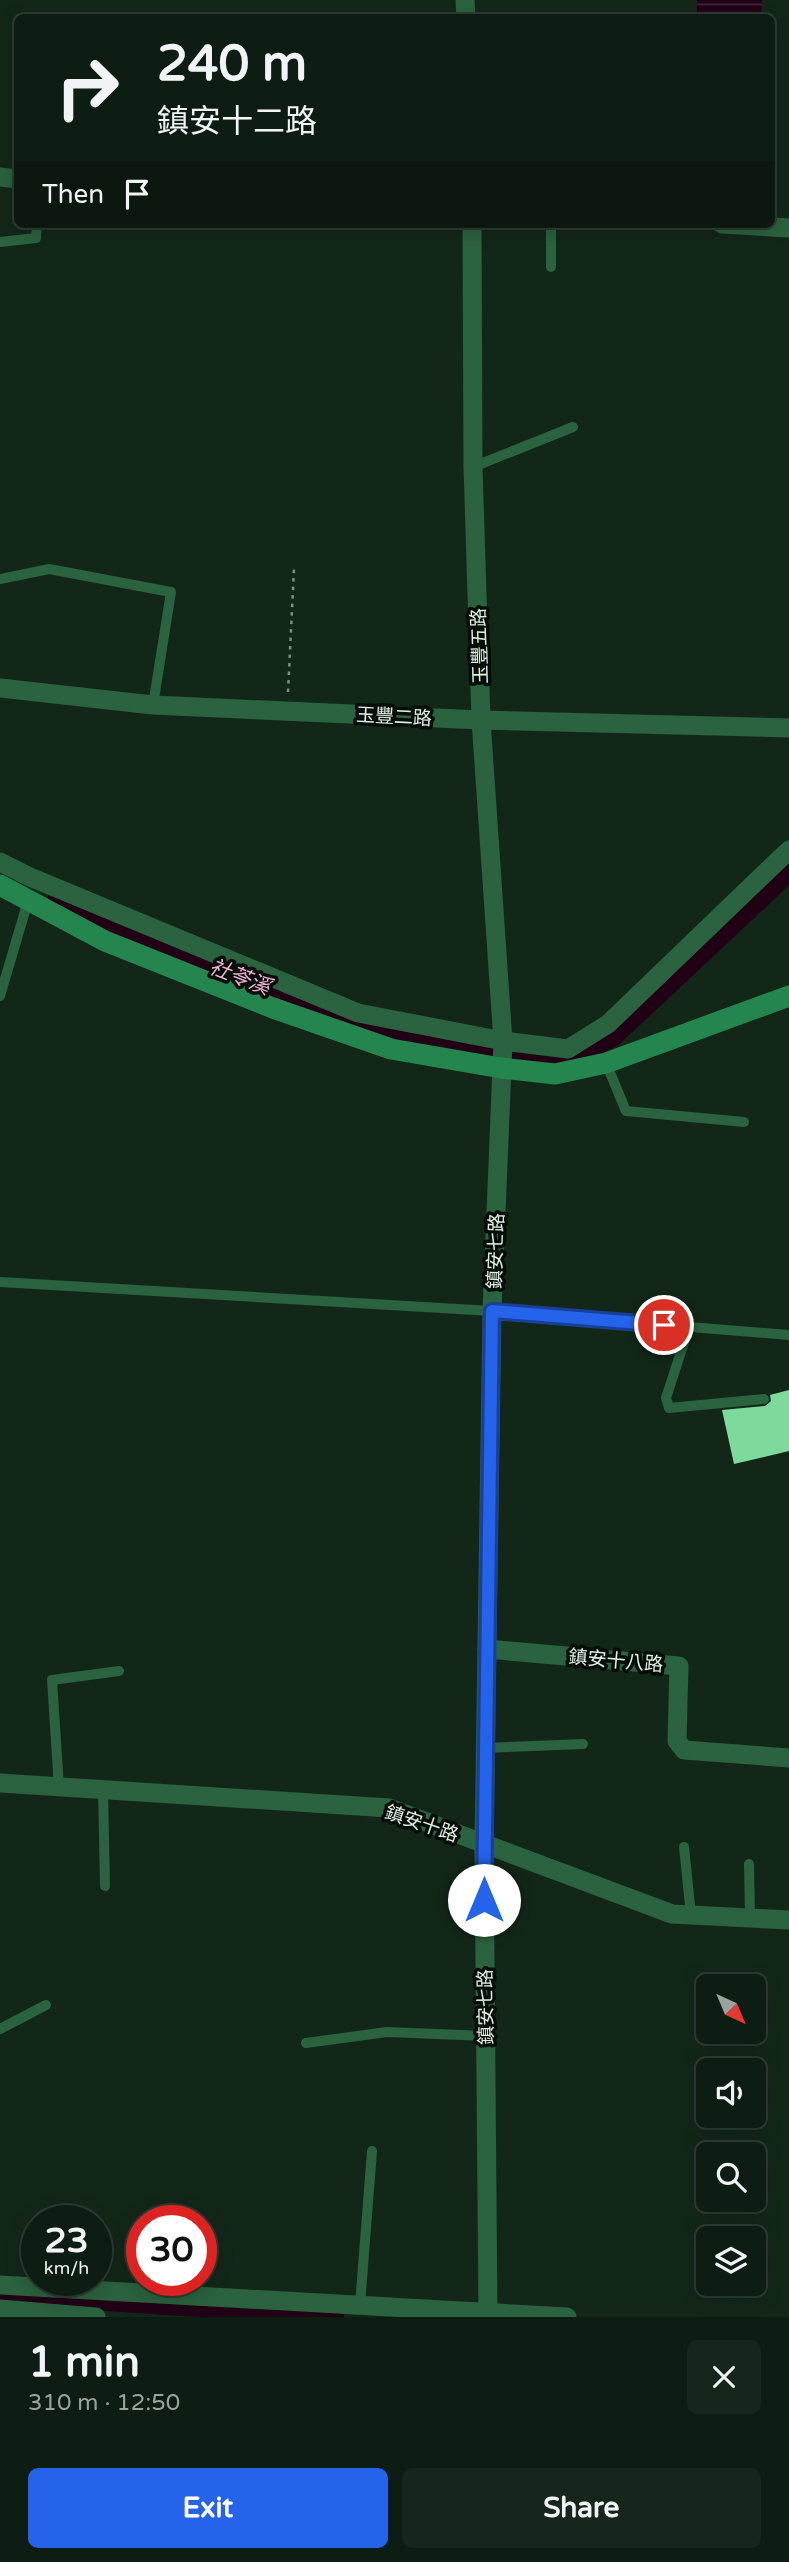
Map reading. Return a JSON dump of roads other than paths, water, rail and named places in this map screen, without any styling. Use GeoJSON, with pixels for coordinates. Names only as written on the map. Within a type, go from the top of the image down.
{"type":"FeatureCollection","features":[{"type":"Feature","properties":{"kind":"street","name":"玉豐五路"},"geometry":{"type":"LineString","coordinates":[[472,228],[473,467],[481,720],[503,1041],[501,1068]]}},
{"type":"Feature","properties":{"kind":"street","name":"玉豐二路"},"geometry":{"type":"LineString","coordinates":[[0,688],[153,705],[481,720],[789,728]]}},
{"type":"Feature","properties":{"kind":"street"},"geometry":{"type":"LineString","coordinates":[[0,862],[30,877],[358,1013],[503,1041],[568,1049],[608,1024],[789,850]]}},
{"type":"Feature","properties":{"kind":"street"},"geometry":{"type":"LineString","coordinates":[[0,885],[105,941],[273,1008],[391,1049],[501,1068],[555,1074],[606,1063],[783,1002]]}},
{"type":"Feature","properties":{"kind":"street","name":"鎮安七路"},"geometry":{"type":"LineString","coordinates":[[488,2314],[485,1748],[492,1311],[501,1068]]}},
{"type":"Feature","properties":{"kind":"street","name":"鎮安十八路"},"geometry":{"type":"LineString","coordinates":[[487,1649],[679,1666],[677,1741],[684,1749],[789,1758]]}},
{"type":"Feature","properties":{"kind":"street","name":"鎮安十路"},"geometry":{"type":"LineString","coordinates":[[0,1783],[389,1808],[484,1846],[672,1914],[789,1920]]}},
{"type":"Feature","properties":{"kind":"street"},"geometry":{"type":"LineString","coordinates":[[0,2285],[567,2317]]}},
{"type":"Feature","properties":{"kind":"street"},"geometry":{"type":"LineString","coordinates":[[0,2309],[96,2317]]}},
{"type":"Feature","properties":{"kind":"lane"},"geometry":{"type":"LineString","coordinates":[[0,242],[36,238],[37,228]]}},
{"type":"Feature","properties":{"kind":"lane"},"geometry":{"type":"LineString","coordinates":[[551,228],[551,267]]}},
{"type":"Feature","properties":{"kind":"lane"},"geometry":{"type":"LineString","coordinates":[[473,467],[573,427]]}},
{"type":"Feature","properties":{"kind":"lane"},"geometry":{"type":"LineString","coordinates":[[0,579],[49,569],[171,592],[153,705]]}},
{"type":"Feature","properties":{"kind":"lane"},"geometry":{"type":"LineString","coordinates":[[0,996],[28,901]]}},
{"type":"Feature","properties":{"kind":"lane"},"geometry":{"type":"LineString","coordinates":[[606,1063],[626,1111],[744,1122]]}},
{"type":"Feature","properties":{"kind":"lane"},"geometry":{"type":"LineString","coordinates":[[0,1282],[492,1311],[789,1335]]}},
{"type":"Feature","properties":{"kind":"lane"},"geometry":{"type":"LineString","coordinates":[[688,1327],[666,1398],[669,1408],[764,1399]]}},
{"type":"Feature","properties":{"kind":"lane"},"geometry":{"type":"LineString","coordinates":[[59,1787],[52,1680],[119,1671]]}},
{"type":"Feature","properties":{"kind":"lane"},"geometry":{"type":"LineString","coordinates":[[485,1748],[583,1744]]}},
{"type":"Feature","properties":{"kind":"lane"},"geometry":{"type":"LineString","coordinates":[[103,1790],[105,1886]]}},
{"type":"Feature","properties":{"kind":"lane"},"geometry":{"type":"LineString","coordinates":[[684,1847],[691,1915]]}},
{"type":"Feature","properties":{"kind":"lane"},"geometry":{"type":"LineString","coordinates":[[749,1864],[750,1918]]}},
{"type":"Feature","properties":{"kind":"lane"},"geometry":{"type":"LineString","coordinates":[[0,2029],[46,2005]]}},
{"type":"Feature","properties":{"kind":"lane"},"geometry":{"type":"LineString","coordinates":[[306,2043],[387,2032],[486,2036]]}},
{"type":"Feature","properties":{"kind":"lane"},"geometry":{"type":"LineString","coordinates":[[360,2305],[372,2151]]}},
{"type":"Feature","properties":{"kind":"waterway","name":"社苓溪"},"geometry":{"type":"LineString","coordinates":[[516,1055],[537,1058],[581,1054],[613,1038],[789,873]]}},
{"type":"Feature","properties":{"kind":"waterway","name":"社苓溪"},"geometry":{"type":"LineString","coordinates":[[54,903],[387,1033],[488,1050]]}},
{"type":"Feature","properties":{"kind":"waterway"},"geometry":{"type":"LineString","coordinates":[[0,2295],[335,2317]]}}]}
